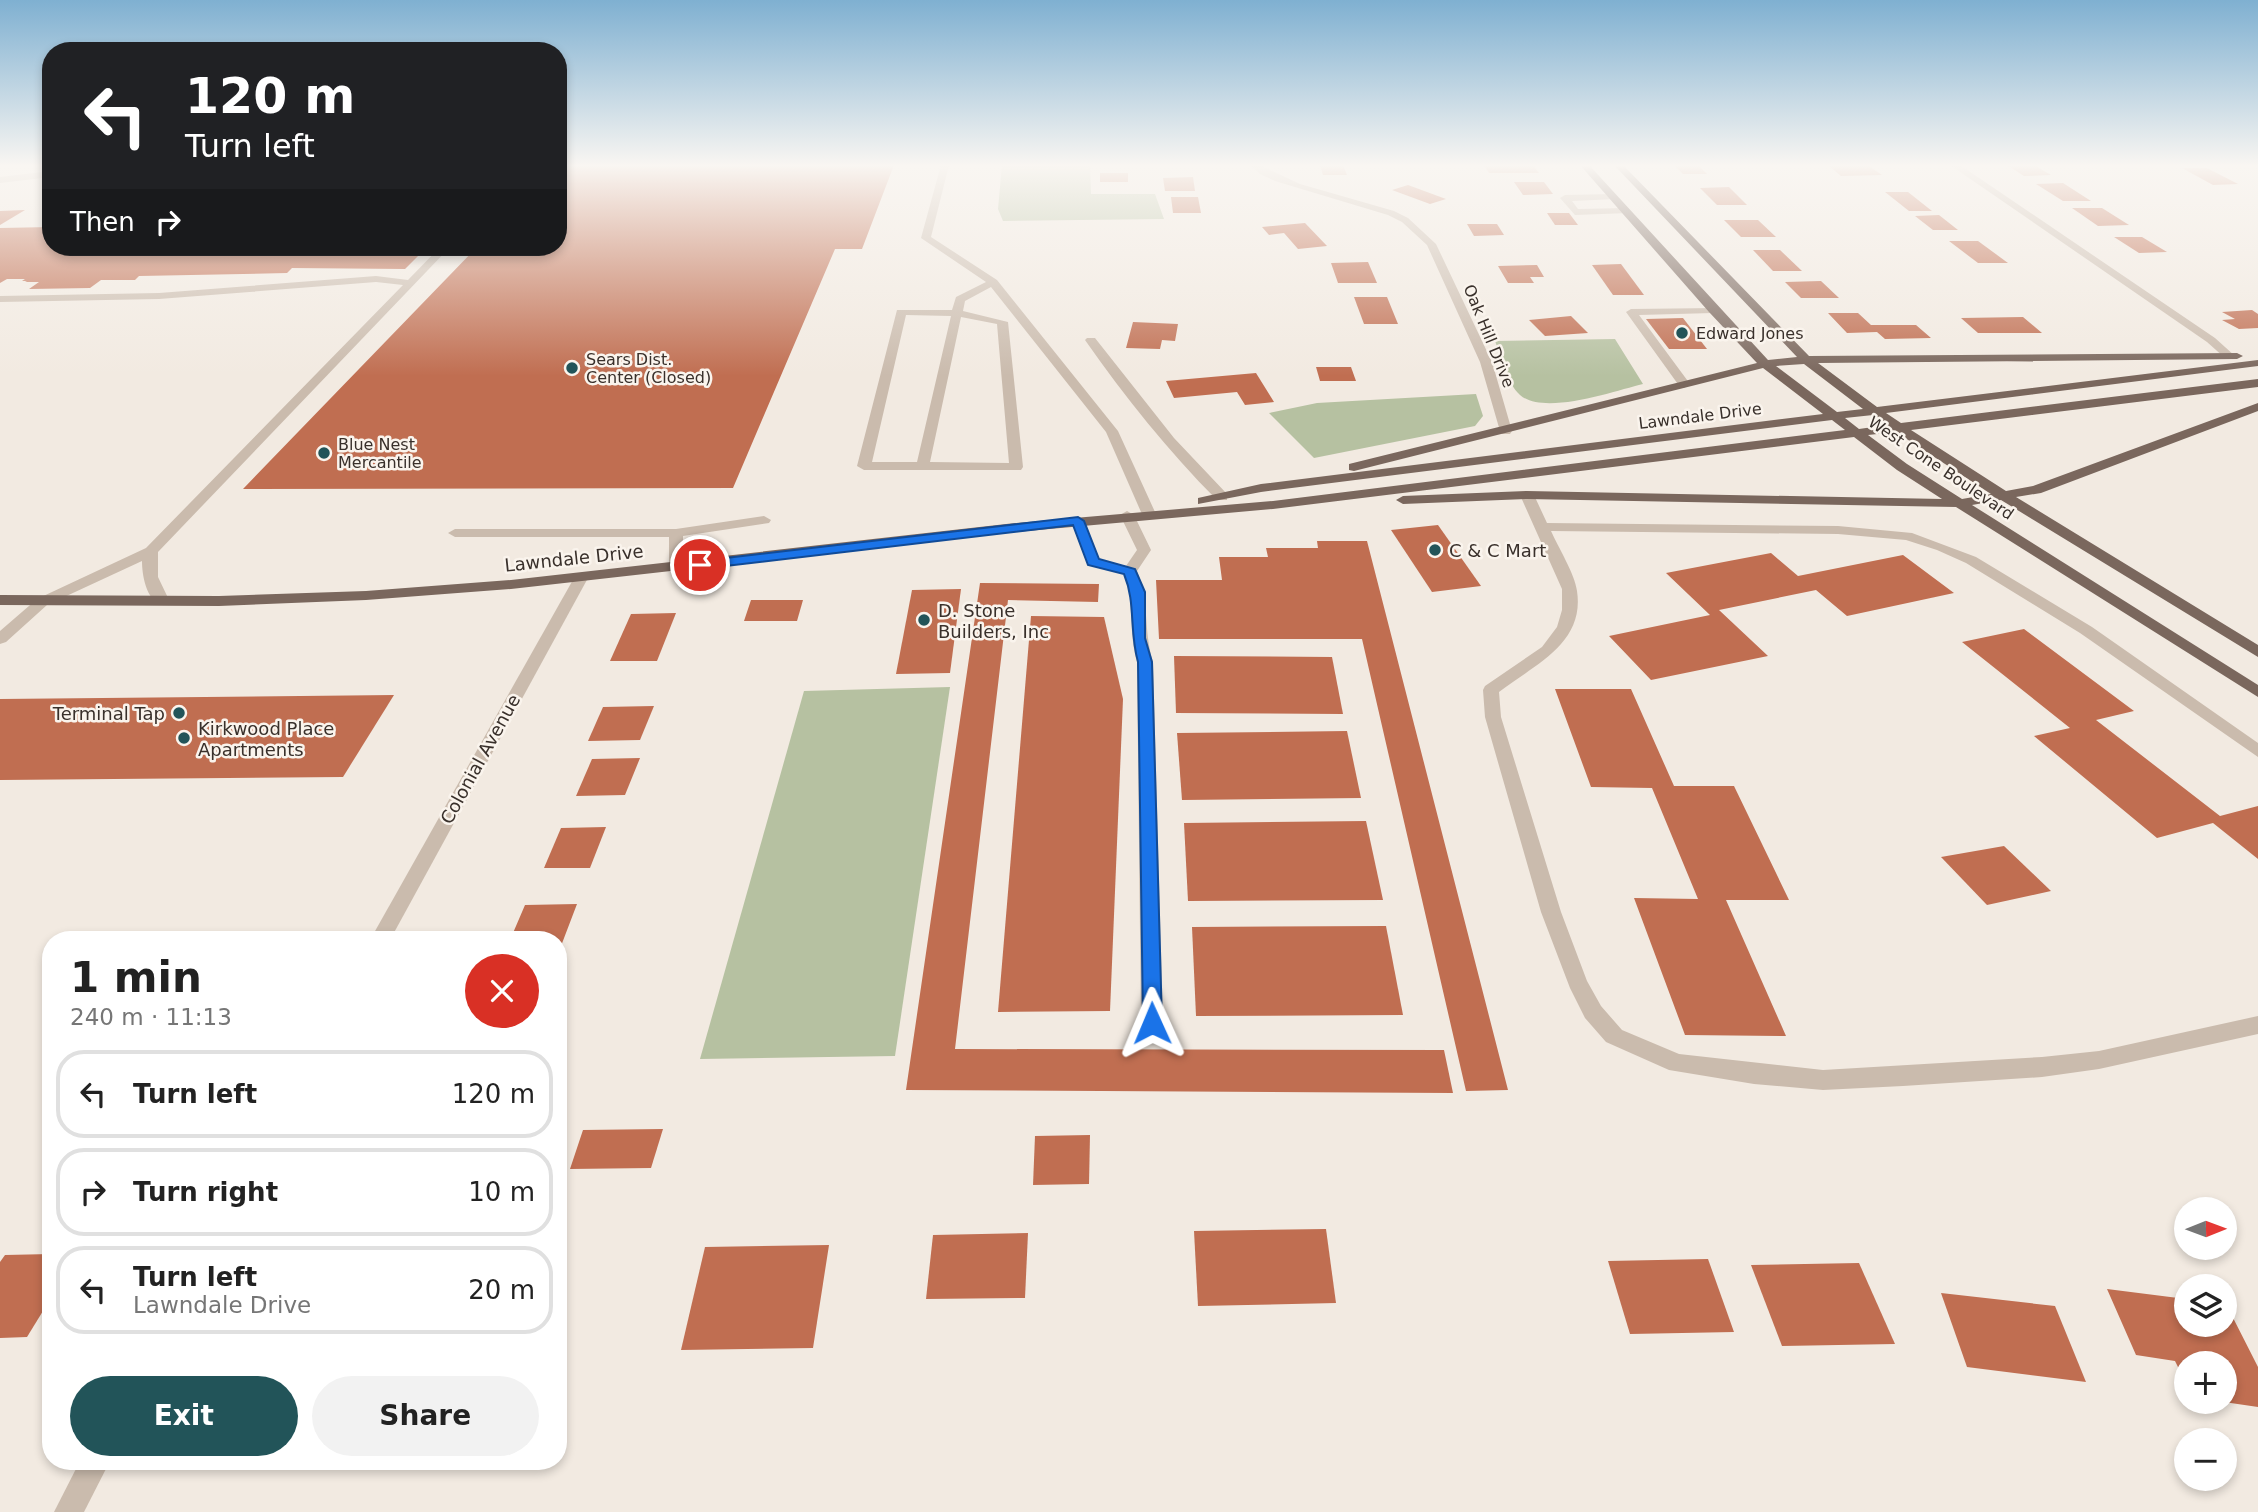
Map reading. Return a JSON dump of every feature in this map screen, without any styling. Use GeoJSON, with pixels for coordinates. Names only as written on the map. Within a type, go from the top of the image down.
{"type":"FeatureCollection","features":[{"type":"Feature","properties":{"kind":"main road","name":"West Cone Boulevard"},"geometry":{"type":"LineString","coordinates":[[1648,236],[1765,364],[1902,467],[2258,692]]}},
{"type":"Feature","properties":{"kind":"main road","name":"West Cone Boulevard"},"geometry":{"type":"LineString","coordinates":[[1686,236],[1806,360],[1853,397],[1952,464],[2258,652]]}},
{"type":"Feature","properties":{"kind":"main road"},"geometry":{"type":"LineString","coordinates":[[1261,488],[1506,431],[1765,364],[1806,360],[2258,356]]}},
{"type":"Feature","properties":{"kind":"main road","name":"Lawndale Drive"},"geometry":{"type":"LineString","coordinates":[[1149,513],[1261,488],[2258,363]]}},
{"type":"Feature","properties":{"kind":"main road","name":"Lawndale Drive"},"geometry":{"type":"LineString","coordinates":[[0,600],[161,600],[408,593],[580,578],[1127,515],[1273,505],[2258,383]]}},
{"type":"Feature","properties":{"kind":"main road"},"geometry":{"type":"LineString","coordinates":[[1273,505],[1527,495],[1960,503],[2036,490],[2258,407]]}},
{"type":"Feature","properties":{"kind":"street"},"geometry":{"type":"LineString","coordinates":[[927,236],[926,238],[993,282],[1112,431],[1149,513]]}},
{"type":"Feature","properties":{"kind":"street","name":"Oak Hill Drive"},"geometry":{"type":"LineString","coordinates":[[1422,236],[1431,244],[1486,362],[1506,431]]}},
{"type":"Feature","properties":{"kind":"street"},"geometry":{"type":"LineString","coordinates":[[2057,236],[2190,326],[2229,356]]}},
{"type":"Feature","properties":{"kind":"street"},"geometry":{"type":"LineString","coordinates":[[0,639],[42,602],[151,551],[436,256]]}},
{"type":"Feature","properties":{"kind":"street"},"geometry":{"type":"LineString","coordinates":[[0,299],[159,296],[376,279],[411,283]]}},
{"type":"Feature","properties":{"kind":"street"},"geometry":{"type":"LineString","coordinates":[[922,468],[960,299],[993,282]]}},
{"type":"Feature","properties":{"kind":"street"},"geometry":{"type":"LineString","coordinates":[[1684,384],[1631,312],[1713,310]]}},
{"type":"Feature","properties":{"kind":"street"},"geometry":{"type":"LineString","coordinates":[[901,312],[957,313],[1002,323],[1016,467],[864,467],[901,312]]}},
{"type":"Feature","properties":{"kind":"street"},"geometry":{"type":"LineString","coordinates":[[1091,340],[1147,417],[1182,458],[1222,497]]}},
{"type":"Feature","properties":{"kind":"street"},"geometry":{"type":"LineString","coordinates":[[1527,495],[1570,589],[1571,605],[1565,631],[1548,653],[1507,677],[1491,690],[1493,717],[1551,912],[1577,982],[1593,1012],[1614,1036],[1677,1063],[1823,1080],[2042,1067],[2099,1060],[2258,1025]]}},
{"type":"Feature","properties":{"kind":"street"},"geometry":{"type":"LineString","coordinates":[[1127,515],[1144,550],[1130,571]]}},
{"type":"Feature","properties":{"kind":"street"},"geometry":{"type":"LineString","coordinates":[[455,533],[676,533],[764,520]]}},
{"type":"Feature","properties":{"kind":"street"},"geometry":{"type":"LineString","coordinates":[[1078,521],[1093,562],[1130,571]]}},
{"type":"Feature","properties":{"kind":"street"},"geometry":{"type":"LineString","coordinates":[[1542,527],[1838,530],[1907,536],[1971,560],[2086,630],[2258,751]]}},
{"type":"Feature","properties":{"kind":"street"},"geometry":{"type":"LineString","coordinates":[[676,533],[676,567]]}},
{"type":"Feature","properties":{"kind":"street"},"geometry":{"type":"LineString","coordinates":[[151,551],[148,564],[150,582],[161,600]]}},
{"type":"Feature","properties":{"kind":"street"},"geometry":{"type":"LineString","coordinates":[[1130,571],[1138,592],[1138,638],[1145,662],[1152,1023]]}},
{"type":"Feature","properties":{"kind":"street","name":"Colonial Avenue"},"geometry":{"type":"LineString","coordinates":[[385,931],[580,578]]}},
{"type":"Feature","properties":{"kind":"street"},"geometry":{"type":"LineString","coordinates":[[68,1512],[91,1470]]}},
{"type":"Feature","properties":{"kind":"green space"},"geometry":{"type":"Polygon","coordinates":[[[1615,339],[1643,384],[1562,403],[1531,401],[1520,395],[1511,384],[1495,341],[1615,339]]]}},
{"type":"Feature","properties":{"kind":"green space"},"geometry":{"type":"Polygon","coordinates":[[[1476,394],[1483,416],[1475,426],[1314,458],[1269,413],[1317,403],[1476,394]]]}},
{"type":"Feature","properties":{"kind":"green space"},"geometry":{"type":"Polygon","coordinates":[[[950,687],[895,1056],[700,1059],[804,691],[950,687]]]}},
{"type":"Feature","properties":{"kind":"building"},"geometry":{"type":"Polygon","coordinates":[[[0,236],[42,236],[42,256],[418,256],[405,269],[292,268],[287,273],[139,276],[135,280],[101,280],[90,288],[29,289],[39,282],[22,281],[25,279],[7,279],[0,283],[0,236]]]}},
{"type":"Feature","properties":{"kind":"building","name":"Sears Dist. Center (Closed)"},"geometry":{"type":"Polygon","coordinates":[[[567,236],[867,236],[862,249],[835,249],[733,488],[243,489],[468,256],[567,256],[567,236]]]}},
{"type":"Feature","properties":{"kind":"building"},"geometry":{"type":"Polygon","coordinates":[[[1286,236],[1317,236],[1327,246],[1298,249],[1286,236]]]}},
{"type":"Feature","properties":{"kind":"building"},"geometry":{"type":"Polygon","coordinates":[[[1740,236],[1776,237],[1741,237],[1740,236]]]}},
{"type":"Feature","properties":{"kind":"building"},"geometry":{"type":"Polygon","coordinates":[[[2114,237],[2142,237],[2167,252],[2139,253],[2114,237]]]}},
{"type":"Feature","properties":{"kind":"building"},"geometry":{"type":"Polygon","coordinates":[[[1949,241],[1978,241],[2008,263],[1978,263],[1949,241]]]}},
{"type":"Feature","properties":{"kind":"building"},"geometry":{"type":"Polygon","coordinates":[[[1753,250],[1780,250],[1802,271],[1773,271],[1753,250]]]}},
{"type":"Feature","properties":{"kind":"building"},"geometry":{"type":"Polygon","coordinates":[[[1368,262],[1377,283],[1338,283],[1331,263],[1368,262]]]}},
{"type":"Feature","properties":{"kind":"building"},"geometry":{"type":"Polygon","coordinates":[[[1621,264],[1644,295],[1613,295],[1592,265],[1621,264]]]}},
{"type":"Feature","properties":{"kind":"building"},"geometry":{"type":"Polygon","coordinates":[[[1537,265],[1544,277],[1530,277],[1534,283],[1508,283],[1498,266],[1537,265]]]}},
{"type":"Feature","properties":{"kind":"building"},"geometry":{"type":"Polygon","coordinates":[[[1821,281],[1839,298],[1801,298],[1785,282],[1821,281]]]}},
{"type":"Feature","properties":{"kind":"building"},"geometry":{"type":"Polygon","coordinates":[[[1354,297],[1387,297],[1398,324],[1364,324],[1354,297]]]}},
{"type":"Feature","properties":{"kind":"building"},"geometry":{"type":"Polygon","coordinates":[[[2252,310],[2258,314],[2258,328],[2239,329],[2222,320],[2235,319],[2222,312],[2252,310]]]}},
{"type":"Feature","properties":{"kind":"building"},"geometry":{"type":"Polygon","coordinates":[[[1828,313],[1858,313],[1871,325],[1916,325],[1931,338],[1885,339],[1877,332],[1847,333],[1828,313]]]}},
{"type":"Feature","properties":{"kind":"building"},"geometry":{"type":"Polygon","coordinates":[[[1571,316],[1588,333],[1545,336],[1529,320],[1571,316]]]}},
{"type":"Feature","properties":{"kind":"building"},"geometry":{"type":"Polygon","coordinates":[[[2023,317],[2042,333],[1978,333],[1961,318],[2023,317]]]}},
{"type":"Feature","properties":{"kind":"building"},"geometry":{"type":"Polygon","coordinates":[[[1683,318],[1707,349],[1669,349],[1646,319],[1683,318]]]}},
{"type":"Feature","properties":{"kind":"building"},"geometry":{"type":"Polygon","coordinates":[[[1133,322],[1178,324],[1175,341],[1162,340],[1160,349],[1126,348],[1133,322]]]}},
{"type":"Feature","properties":{"kind":"building"},"geometry":{"type":"Polygon","coordinates":[[[1316,367],[1351,367],[1356,381],[1320,381],[1316,367]]]}},
{"type":"Feature","properties":{"kind":"building"},"geometry":{"type":"Polygon","coordinates":[[[1256,373],[1274,402],[1245,405],[1237,392],[1174,398],[1166,381],[1256,373]]]}},
{"type":"Feature","properties":{"kind":"building"},"geometry":{"type":"Polygon","coordinates":[[[1438,525],[1481,586],[1432,592],[1391,530],[1438,525]]]}},
{"type":"Feature","properties":{"kind":"building"},"geometry":{"type":"Polygon","coordinates":[[[1317,541],[1367,541],[1508,1090],[1466,1091],[1362,639],[1159,639],[1156,580],[1222,580],[1219,557],[1268,557],[1266,548],[1318,548],[1317,541]]]}},
{"type":"Feature","properties":{"kind":"building"},"geometry":{"type":"Polygon","coordinates":[[[1771,553],[1798,576],[1903,555],[1954,593],[1847,616],[1816,590],[1719,610],[1768,656],[1651,680],[1609,636],[1710,615],[1666,573],[1771,553]]]}},
{"type":"Feature","properties":{"kind":"building"},"geometry":{"type":"Polygon","coordinates":[[[980,583],[1099,584],[1098,602],[1008,600],[955,1049],[1444,1050],[1453,1093],[906,1090],[980,583]]]}},
{"type":"Feature","properties":{"kind":"building"},"geometry":{"type":"Polygon","coordinates":[[[961,589],[950,673],[896,674],[912,590],[961,589]]]}},
{"type":"Feature","properties":{"kind":"building"},"geometry":{"type":"Polygon","coordinates":[[[751,600],[803,600],[797,621],[744,621],[751,600]]]}},
{"type":"Feature","properties":{"kind":"building"},"geometry":{"type":"Polygon","coordinates":[[[676,613],[657,661],[610,661],[631,614],[676,613]]]}},
{"type":"Feature","properties":{"kind":"building"},"geometry":{"type":"Polygon","coordinates":[[[1031,616],[1104,617],[1123,699],[1110,1011],[998,1012],[1031,616]]]}},
{"type":"Feature","properties":{"kind":"building"},"geometry":{"type":"Polygon","coordinates":[[[2024,629],[2134,711],[2096,720],[2220,816],[2258,806],[2258,859],[2213,823],[2157,838],[2034,736],[2070,728],[1962,642],[2024,629]]]}},
{"type":"Feature","properties":{"kind":"building"},"geometry":{"type":"Polygon","coordinates":[[[1174,656],[1332,657],[1343,714],[1176,713],[1174,656]]]}},
{"type":"Feature","properties":{"kind":"building"},"geometry":{"type":"Polygon","coordinates":[[[1555,689],[1631,689],[1674,786],[1734,786],[1789,900],[1726,900],[1786,1036],[1685,1035],[1634,898],[1698,899],[1652,788],[1591,787],[1555,689]]]}},
{"type":"Feature","properties":{"kind":"building","name":"Kirkwood Place Apartments"},"geometry":{"type":"Polygon","coordinates":[[[394,695],[343,777],[0,780],[0,699],[394,695]]]}},
{"type":"Feature","properties":{"kind":"building"},"geometry":{"type":"Polygon","coordinates":[[[654,706],[640,740],[588,741],[603,707],[654,706]]]}},
{"type":"Feature","properties":{"kind":"building"},"geometry":{"type":"Polygon","coordinates":[[[1347,731],[1361,798],[1182,800],[1177,733],[1347,731]]]}},
{"type":"Feature","properties":{"kind":"building"},"geometry":{"type":"Polygon","coordinates":[[[640,758],[625,795],[576,796],[592,759],[640,758]]]}},
{"type":"Feature","properties":{"kind":"building"},"geometry":{"type":"Polygon","coordinates":[[[1366,821],[1383,900],[1188,901],[1184,823],[1366,821]]]}},
{"type":"Feature","properties":{"kind":"building"},"geometry":{"type":"Polygon","coordinates":[[[606,827],[590,868],[544,868],[561,828],[606,827]]]}},
{"type":"Feature","properties":{"kind":"building"},"geometry":{"type":"Polygon","coordinates":[[[2004,846],[2051,891],[1987,905],[1941,857],[2004,846]]]}},
{"type":"Feature","properties":{"kind":"building"},"geometry":{"type":"Polygon","coordinates":[[[577,904],[567,931],[514,931],[525,905],[577,904]]]}},
{"type":"Feature","properties":{"kind":"building"},"geometry":{"type":"Polygon","coordinates":[[[1386,926],[1403,1015],[1196,1016],[1192,927],[1386,926]]]}},
{"type":"Feature","properties":{"kind":"building"},"geometry":{"type":"Polygon","coordinates":[[[663,1129],[651,1168],[570,1169],[583,1130],[663,1129]]]}},
{"type":"Feature","properties":{"kind":"building"},"geometry":{"type":"Polygon","coordinates":[[[1090,1135],[1089,1184],[1033,1185],[1035,1136],[1090,1135]]]}},
{"type":"Feature","properties":{"kind":"building"},"geometry":{"type":"Polygon","coordinates":[[[1326,1229],[1336,1303],[1198,1306],[1194,1231],[1326,1229]]]}},
{"type":"Feature","properties":{"kind":"building"},"geometry":{"type":"Polygon","coordinates":[[[1028,1233],[1025,1298],[926,1299],[933,1235],[1028,1233]]]}},
{"type":"Feature","properties":{"kind":"building"},"geometry":{"type":"Polygon","coordinates":[[[829,1245],[813,1348],[681,1350],[705,1247],[829,1245]]]}},
{"type":"Feature","properties":{"kind":"building"},"geometry":{"type":"Polygon","coordinates":[[[42,1254],[42,1313],[27,1337],[0,1338],[0,1262],[5,1255],[42,1254]]]}},
{"type":"Feature","properties":{"kind":"building"},"geometry":{"type":"Polygon","coordinates":[[[1708,1259],[1734,1332],[1630,1334],[1608,1261],[1708,1259]]]}},
{"type":"Feature","properties":{"kind":"building"},"geometry":{"type":"Polygon","coordinates":[[[1859,1263],[1895,1344],[1782,1346],[1751,1265],[1859,1263]]]}},
{"type":"Feature","properties":{"kind":"building"},"geometry":{"type":"Polygon","coordinates":[[[2107,1289],[2174,1297],[2174,1337],[2237,1337],[2237,1326],[2258,1367],[2258,1407],[2237,1404],[2237,1351],[2174,1351],[2174,1361],[2136,1355],[2107,1289]]]}},
{"type":"Feature","properties":{"kind":"building"},"geometry":{"type":"Polygon","coordinates":[[[1941,1293],[2055,1306],[2086,1382],[1967,1367],[1941,1293]]]}},
{"type":"Feature","properties":{"kind":"place","name":"Edward Jones"},"geometry":{"type":"Point","coordinates":[1682,333]}},
{"type":"Feature","properties":{"kind":"place","name":"Sears Dist. Center (Closed)"},"geometry":{"type":"Point","coordinates":[572,368]}},
{"type":"Feature","properties":{"kind":"place","name":"Blue Nest Mercantile"},"geometry":{"type":"Point","coordinates":[324,453]}},
{"type":"Feature","properties":{"kind":"place","name":"C & C Mart"},"geometry":{"type":"Point","coordinates":[1435,550]}},
{"type":"Feature","properties":{"kind":"place","name":"D. Stone Builders, Inc"},"geometry":{"type":"Point","coordinates":[924,620]}},
{"type":"Feature","properties":{"kind":"place","name":"Terminal Tap"},"geometry":{"type":"Point","coordinates":[179,713]}},
{"type":"Feature","properties":{"kind":"place","name":"Kirkwood Place Apartments"},"geometry":{"type":"Point","coordinates":[184,738]}},
{"type":"Feature","properties":{"kind":"route"},"geometry":{"type":"LineString","coordinates":[[700,565],[1078,521],[1093,562],[1130,571],[1138,592],[1138,638],[1145,662],[1152,1023]]}}]}
